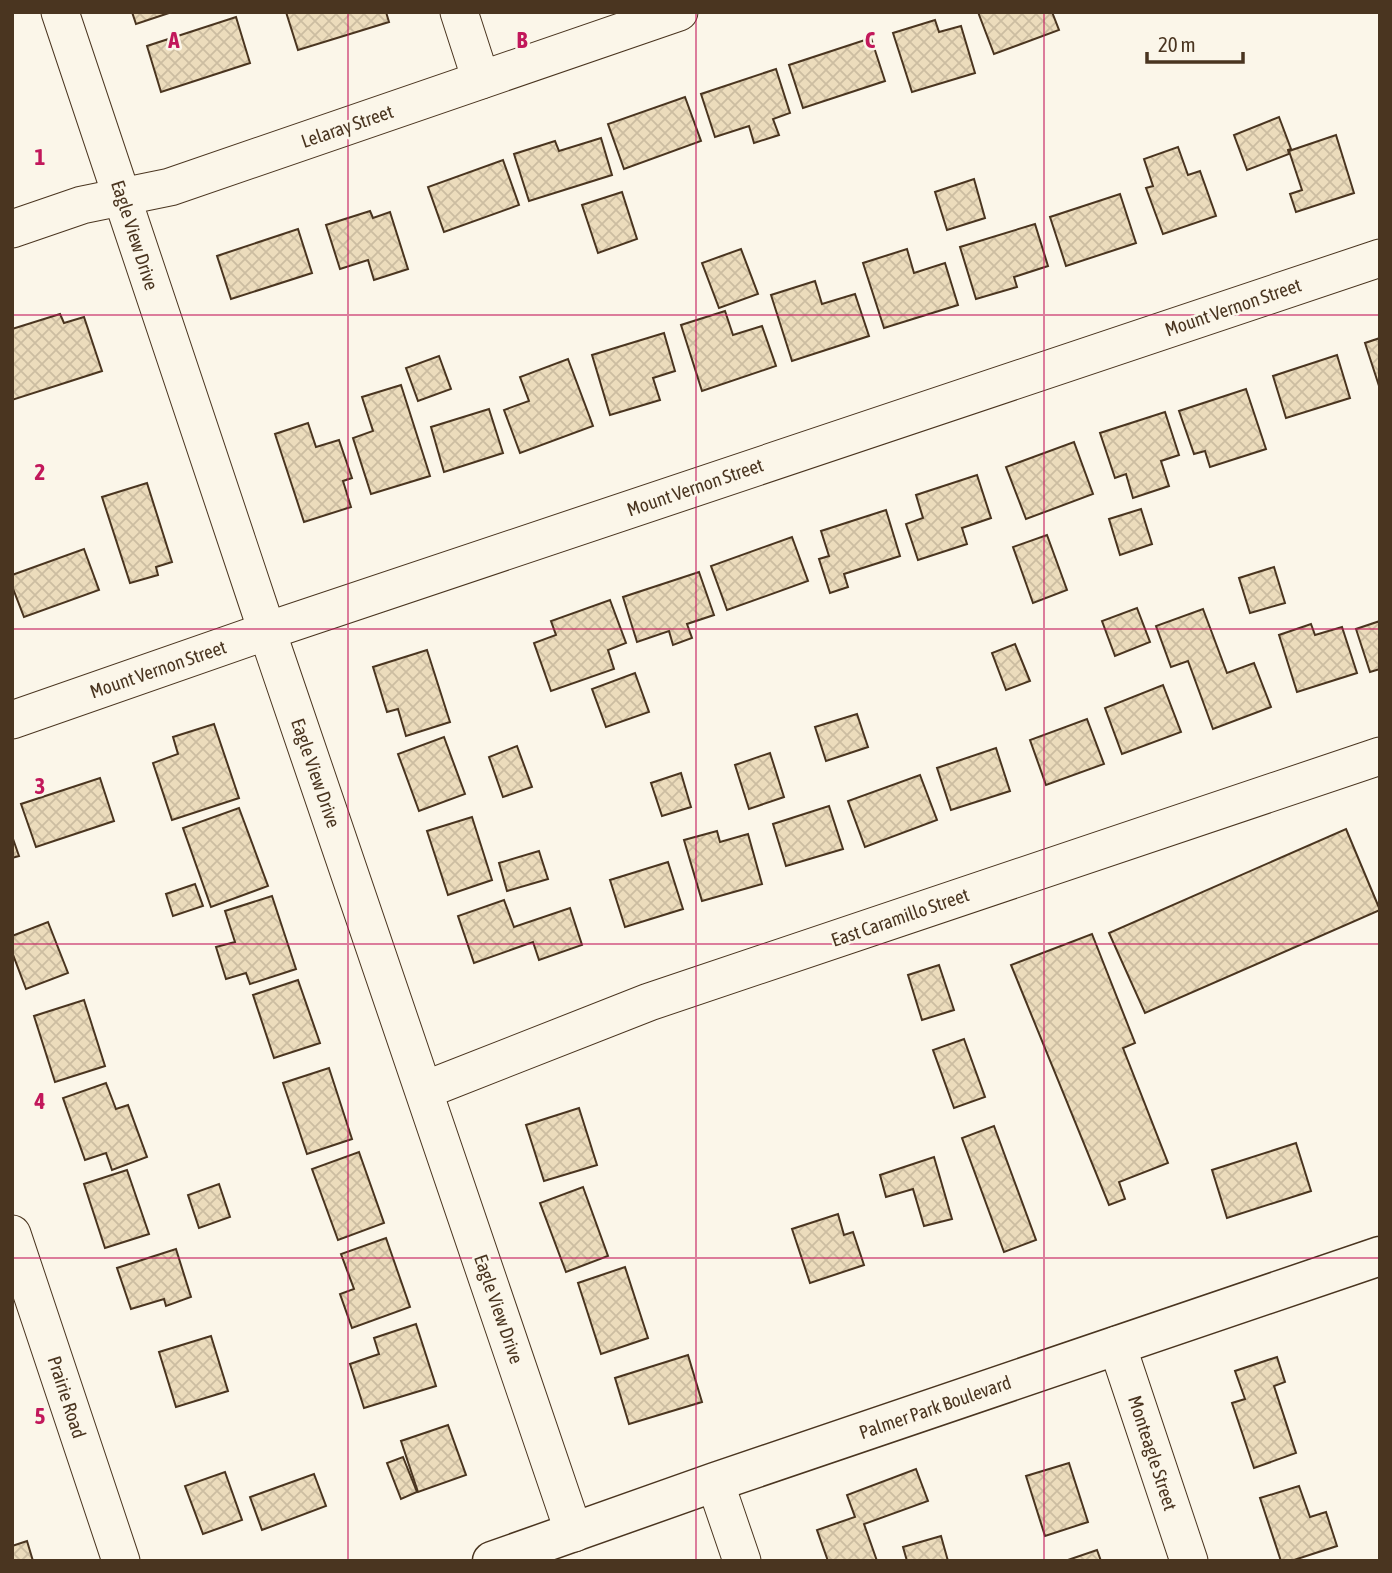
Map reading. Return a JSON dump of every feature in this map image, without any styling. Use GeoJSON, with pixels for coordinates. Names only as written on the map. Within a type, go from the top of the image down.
{"type":"FeatureCollection","features":[{"type":"Feature","properties":{"kind":"main road","name":"Palmer Park Boulevard"},"geometry":{"type":"LineString","coordinates":[[492,1561],[715,1482],[1380,1256]]}},
{"type":"Feature","properties":{"kind":"street","name":"Eagle View Drive"},"geometry":{"type":"LineString","coordinates":[[60,12],[267,631],[574,1532]]}},
{"type":"Feature","properties":{"kind":"street"},"geometry":{"type":"LineString","coordinates":[[458,12],[481,80]]}},
{"type":"Feature","properties":{"kind":"street","name":"Lelaray Street"},"geometry":{"type":"LineString","coordinates":[[12,229],[82,205],[170,187],[679,12]]}},
{"type":"Feature","properties":{"kind":"street","name":"Mount Vernon Street"},"geometry":{"type":"LineString","coordinates":[[12,720],[267,631],[1380,258]]}},
{"type":"Feature","properties":{"kind":"street","name":"East Caramillo Street"},"geometry":{"type":"LineString","coordinates":[[425,1090],[661,998],[1380,756]]}},
{"type":"Feature","properties":{"kind":"street","name":"Prairie Road"},"geometry":{"type":"LineString","coordinates":[[12,1234],[121,1561]]}},
{"type":"Feature","properties":{"kind":"street","name":"Monteagle Street"},"geometry":{"type":"LineString","coordinates":[[1117,1345],[1189,1561]]}},
{"type":"Feature","properties":{"kind":"street"},"geometry":{"type":"LineString","coordinates":[[715,1482],[742,1561]]}},
{"type":"Feature","properties":{"kind":"building"},"geometry":{"type":"Polygon","coordinates":[[[132,12],[172,12],[136,24],[132,12]]]}},
{"type":"Feature","properties":{"kind":"building"},"geometry":{"type":"Polygon","coordinates":[[[286,12],[386,12],[389,22],[298,50],[286,12]]]}},
{"type":"Feature","properties":{"kind":"building"},"geometry":{"type":"Polygon","coordinates":[[[978,12],[1052,12],[1059,30],[994,54],[978,12]]]}},
{"type":"Feature","properties":{"kind":"building"},"geometry":{"type":"Polygon","coordinates":[[[236,17],[250,63],[161,92],[147,46],[236,17]]]}},
{"type":"Feature","properties":{"kind":"building"},"geometry":{"type":"Polygon","coordinates":[[[935,20],[939,32],[961,26],[975,73],[912,92],[893,33],[935,20]]]}},
{"type":"Feature","properties":{"kind":"building"},"geometry":{"type":"Polygon","coordinates":[[[871,38],[885,81],[803,108],[789,65],[871,38]]]}},
{"type":"Feature","properties":{"kind":"building"},"geometry":{"type":"Polygon","coordinates":[[[776,69],[790,113],[773,119],[779,135],[754,143],[749,126],[715,137],[701,94],[776,69]]]}},
{"type":"Feature","properties":{"kind":"building"},"geometry":{"type":"Polygon","coordinates":[[[685,97],[701,141],[624,169],[608,124],[685,97]]]}},
{"type":"Feature","properties":{"kind":"building"},"geometry":{"type":"Polygon","coordinates":[[[1279,117],[1291,149],[1288,150],[1289,154],[1247,170],[1234,135],[1279,117]]]}},
{"type":"Feature","properties":{"kind":"building"},"geometry":{"type":"Polygon","coordinates":[[[1336,135],[1354,193],[1296,212],[1290,194],[1302,190],[1289,151],[1336,135]]]}},
{"type":"Feature","properties":{"kind":"building"},"geometry":{"type":"Polygon","coordinates":[[[601,138],[612,175],[529,201],[514,154],[555,141],[559,151],[601,138]]]}},
{"type":"Feature","properties":{"kind":"building"},"geometry":{"type":"Polygon","coordinates":[[[1178,147],[1188,175],[1200,171],[1216,216],[1163,234],[1146,188],[1153,186],[1144,159],[1178,147]]]}},
{"type":"Feature","properties":{"kind":"building"},"geometry":{"type":"Polygon","coordinates":[[[503,160],[519,205],[444,232],[428,187],[503,160]]]}},
{"type":"Feature","properties":{"kind":"building"},"geometry":{"type":"Polygon","coordinates":[[[974,179],[985,218],[947,230],[935,192],[974,179]]]}},
{"type":"Feature","properties":{"kind":"building"},"geometry":{"type":"Polygon","coordinates":[[[622,192],[637,239],[598,253],[582,205],[622,192]]]}},
{"type":"Feature","properties":{"kind":"building"},"geometry":{"type":"Polygon","coordinates":[[[1120,194],[1136,243],[1066,266],[1050,217],[1120,194]]]}},
{"type":"Feature","properties":{"kind":"building"},"geometry":{"type":"Polygon","coordinates":[[[370,211],[373,218],[390,212],[408,269],[374,280],[368,260],[340,269],[326,225],[370,211]]]}},
{"type":"Feature","properties":{"kind":"building"},"geometry":{"type":"Polygon","coordinates":[[[1035,224],[1048,266],[1014,277],[1017,287],[976,299],[960,247],[1035,224]]]}},
{"type":"Feature","properties":{"kind":"building"},"geometry":{"type":"Polygon","coordinates":[[[298,229],[312,273],[231,299],[217,256],[298,229]]]}},
{"type":"Feature","properties":{"kind":"building"},"geometry":{"type":"Polygon","coordinates":[[[741,249],[758,294],[719,308],[702,263],[741,249]]]}},
{"type":"Feature","properties":{"kind":"building"},"geometry":{"type":"Polygon","coordinates":[[[907,249],[914,273],[945,263],[958,305],[884,328],[863,263],[907,249]]]}},
{"type":"Feature","properties":{"kind":"building"},"geometry":{"type":"Polygon","coordinates":[[[815,281],[822,304],[855,294],[869,336],[792,361],[771,295],[815,281]]]}},
{"type":"Feature","properties":{"kind":"building"},"geometry":{"type":"Polygon","coordinates":[[[725,311],[733,335],[762,326],[776,366],[702,391],[681,325],[725,311]]]}},
{"type":"Feature","properties":{"kind":"building"},"geometry":{"type":"Polygon","coordinates":[[[60,314],[64,323],[84,317],[102,371],[12,400],[12,329],[60,314]]]}},
{"type":"Feature","properties":{"kind":"building"},"geometry":{"type":"Polygon","coordinates":[[[664,333],[675,371],[653,378],[660,400],[610,415],[592,355],[664,333]]]}},
{"type":"Feature","properties":{"kind":"building"},"geometry":{"type":"Polygon","coordinates":[[[1380,338],[1380,389],[1365,343],[1380,338]]]}},
{"type":"Feature","properties":{"kind":"building"},"geometry":{"type":"Polygon","coordinates":[[[1337,355],[1350,398],[1286,418],[1273,376],[1337,355]]]}},
{"type":"Feature","properties":{"kind":"building"},"geometry":{"type":"Polygon","coordinates":[[[439,356],[451,389],[418,401],[406,368],[439,356]]]}},
{"type":"Feature","properties":{"kind":"building"},"geometry":{"type":"Polygon","coordinates":[[[568,359],[593,426],[520,453],[504,410],[529,401],[520,377],[568,359]]]}},
{"type":"Feature","properties":{"kind":"building"},"geometry":{"type":"Polygon","coordinates":[[[401,385],[430,476],[371,494],[353,438],[373,431],[362,397],[401,385]]]}},
{"type":"Feature","properties":{"kind":"building"},"geometry":{"type":"Polygon","coordinates":[[[1246,389],[1266,449],[1210,467],[1205,451],[1194,454],[1179,411],[1246,389]]]}},
{"type":"Feature","properties":{"kind":"building"},"geometry":{"type":"Polygon","coordinates":[[[489,409],[503,453],[444,472],[431,427],[489,409]]]}},
{"type":"Feature","properties":{"kind":"building"},"geometry":{"type":"Polygon","coordinates":[[[1165,412],[1179,455],[1161,461],[1169,486],[1133,498],[1126,474],[1115,478],[1100,433],[1165,412]]]}},
{"type":"Feature","properties":{"kind":"building"},"geometry":{"type":"Polygon","coordinates":[[[308,423],[316,447],[339,440],[352,478],[343,481],[351,507],[304,522],[275,434],[308,423]]]}},
{"type":"Feature","properties":{"kind":"building"},"geometry":{"type":"Polygon","coordinates":[[[1074,442],[1093,494],[1026,519],[1006,467],[1074,442]]]}},
{"type":"Feature","properties":{"kind":"building"},"geometry":{"type":"Polygon","coordinates":[[[977,475],[991,518],[962,528],[967,544],[918,560],[906,524],[923,518],[916,495],[977,475]]]}},
{"type":"Feature","properties":{"kind":"building"},"geometry":{"type":"Polygon","coordinates":[[[147,483],[172,562],[156,567],[158,575],[130,583],[102,497],[147,483]]]}},
{"type":"Feature","properties":{"kind":"building"},"geometry":{"type":"Polygon","coordinates":[[[1141,509],[1152,544],[1120,555],[1109,519],[1141,509]]]}},
{"type":"Feature","properties":{"kind":"building"},"geometry":{"type":"Polygon","coordinates":[[[886,510],[900,556],[844,574],[848,587],[830,593],[819,559],[829,556],[821,531],[886,510]]]}},
{"type":"Feature","properties":{"kind":"building"},"geometry":{"type":"Polygon","coordinates":[[[1047,535],[1067,590],[1033,603],[1013,547],[1047,535]]]}},
{"type":"Feature","properties":{"kind":"building"},"geometry":{"type":"Polygon","coordinates":[[[792,537],[808,581],[727,610],[711,566],[792,537]]]}},
{"type":"Feature","properties":{"kind":"building"},"geometry":{"type":"Polygon","coordinates":[[[84,549],[99,590],[24,617],[12,586],[12,575],[84,549]]]}},
{"type":"Feature","properties":{"kind":"building"},"geometry":{"type":"Polygon","coordinates":[[[1274,567],[1285,603],[1250,613],[1239,578],[1274,567]]]}},
{"type":"Feature","properties":{"kind":"building"},"geometry":{"type":"Polygon","coordinates":[[[699,572],[714,615],[687,624],[692,638],[673,645],[669,631],[637,642],[623,597],[699,572]]]}},
{"type":"Feature","properties":{"kind":"building"},"geometry":{"type":"Polygon","coordinates":[[[610,600],[626,643],[608,650],[614,669],[551,691],[534,643],[556,635],[551,621],[610,600]]]}},
{"type":"Feature","properties":{"kind":"building"},"geometry":{"type":"Polygon","coordinates":[[[1137,608],[1150,642],[1115,656],[1102,621],[1137,608]]]}},
{"type":"Feature","properties":{"kind":"building"},"geometry":{"type":"Polygon","coordinates":[[[1203,609],[1227,673],[1254,663],[1271,707],[1213,729],[1188,661],[1171,667],[1156,626],[1203,609]]]}},
{"type":"Feature","properties":{"kind":"building"},"geometry":{"type":"Polygon","coordinates":[[[1380,621],[1380,669],[1370,672],[1356,629],[1380,621]]]}},
{"type":"Feature","properties":{"kind":"building"},"geometry":{"type":"Polygon","coordinates":[[[1311,624],[1315,635],[1342,627],[1357,673],[1297,692],[1279,635],[1311,624]]]}},
{"type":"Feature","properties":{"kind":"building"},"geometry":{"type":"Polygon","coordinates":[[[1015,644],[1030,681],[1006,690],[992,653],[1015,644]]]}},
{"type":"Feature","properties":{"kind":"building"},"geometry":{"type":"Polygon","coordinates":[[[427,650],[450,722],[406,736],[398,709],[387,712],[373,667],[427,650]]]}},
{"type":"Feature","properties":{"kind":"building"},"geometry":{"type":"Polygon","coordinates":[[[635,673],[649,712],[606,727],[592,689],[635,673]]]}},
{"type":"Feature","properties":{"kind":"building"},"geometry":{"type":"Polygon","coordinates":[[[1163,685],[1181,732],[1122,754],[1105,708],[1163,685]]]}},
{"type":"Feature","properties":{"kind":"building"},"geometry":{"type":"Polygon","coordinates":[[[857,714],[868,747],[826,761],[815,727],[857,714]]]}},
{"type":"Feature","properties":{"kind":"building"},"geometry":{"type":"Polygon","coordinates":[[[1087,719],[1104,764],[1046,785],[1030,740],[1087,719]]]}},
{"type":"Feature","properties":{"kind":"building"},"geometry":{"type":"Polygon","coordinates":[[[214,724],[239,798],[172,820],[153,763],[178,754],[173,737],[214,724]]]}},
{"type":"Feature","properties":{"kind":"building"},"geometry":{"type":"Polygon","coordinates":[[[444,737],[465,794],[419,811],[398,754],[444,737]]]}},
{"type":"Feature","properties":{"kind":"building"},"geometry":{"type":"Polygon","coordinates":[[[517,746],[532,787],[503,797],[489,757],[517,746]]]}},
{"type":"Feature","properties":{"kind":"building"},"geometry":{"type":"Polygon","coordinates":[[[996,748],[1010,791],[951,810],[937,768],[996,748]]]}},
{"type":"Feature","properties":{"kind":"building"},"geometry":{"type":"Polygon","coordinates":[[[770,753],[784,797],[749,809],[735,765],[770,753]]]}},
{"type":"Feature","properties":{"kind":"building"},"geometry":{"type":"Polygon","coordinates":[[[681,773],[691,807],[662,816],[651,783],[681,773]]]}},
{"type":"Feature","properties":{"kind":"building"},"geometry":{"type":"Polygon","coordinates":[[[920,775],[937,820],[865,847],[848,801],[920,775]]]}},
{"type":"Feature","properties":{"kind":"building"},"geometry":{"type":"Polygon","coordinates":[[[100,778],[114,821],[36,847],[21,804],[100,778]]]}},
{"type":"Feature","properties":{"kind":"building"},"geometry":{"type":"Polygon","coordinates":[[[829,806],[843,849],[786,866],[773,824],[829,806]]]}},
{"type":"Feature","properties":{"kind":"building"},"geometry":{"type":"Polygon","coordinates":[[[239,808],[268,886],[211,907],[183,828],[239,808]]]}},
{"type":"Feature","properties":{"kind":"building"},"geometry":{"type":"Polygon","coordinates":[[[472,817],[492,880],[448,895],[427,831],[472,817]]]}},
{"type":"Feature","properties":{"kind":"building"},"geometry":{"type":"Polygon","coordinates":[[[1346,829],[1380,910],[1145,1013],[1109,933],[1346,829]]]}},
{"type":"Feature","properties":{"kind":"building"},"geometry":{"type":"Polygon","coordinates":[[[717,831],[720,842],[748,834],[762,884],[702,901],[684,840],[717,831]]]}},
{"type":"Feature","properties":{"kind":"building"},"geometry":{"type":"Polygon","coordinates":[[[12,836],[19,856],[12,858],[12,836]]]}},
{"type":"Feature","properties":{"kind":"building"},"geometry":{"type":"Polygon","coordinates":[[[539,851],[548,879],[507,891],[499,863],[539,851]]]}},
{"type":"Feature","properties":{"kind":"building"},"geometry":{"type":"Polygon","coordinates":[[[668,862],[683,909],[625,927],[610,880],[668,862]]]}},
{"type":"Feature","properties":{"kind":"building"},"geometry":{"type":"Polygon","coordinates":[[[195,884],[203,906],[173,916],[166,894],[195,884]]]}},
{"type":"Feature","properties":{"kind":"building"},"geometry":{"type":"Polygon","coordinates":[[[272,896],[296,969],[250,984],[246,973],[226,979],[216,947],[235,942],[225,911],[272,896]]]}},
{"type":"Feature","properties":{"kind":"building"},"geometry":{"type":"Polygon","coordinates":[[[504,900],[514,927],[570,908],[582,945],[539,960],[533,942],[474,963],[458,916],[504,900]]]}},
{"type":"Feature","properties":{"kind":"building"},"geometry":{"type":"Polygon","coordinates":[[[48,922],[68,973],[26,989],[12,952],[12,936],[48,922]]]}},
{"type":"Feature","properties":{"kind":"building"},"geometry":{"type":"Polygon","coordinates":[[[1092,934],[1135,1043],[1123,1048],[1168,1163],[1119,1182],[1125,1199],[1109,1205],[1011,965],[1092,934]]]}},
{"type":"Feature","properties":{"kind":"building"},"geometry":{"type":"Polygon","coordinates":[[[939,965],[954,1010],[922,1020],[908,975],[939,965]]]}},
{"type":"Feature","properties":{"kind":"building"},"geometry":{"type":"Polygon","coordinates":[[[298,980],[320,1043],[274,1058],[253,995],[298,980]]]}},
{"type":"Feature","properties":{"kind":"building"},"geometry":{"type":"Polygon","coordinates":[[[84,1000],[105,1066],[55,1082],[34,1016],[84,1000]]]}},
{"type":"Feature","properties":{"kind":"building"},"geometry":{"type":"Polygon","coordinates":[[[964,1039],[985,1097],[954,1108],[933,1050],[964,1039]]]}},
{"type":"Feature","properties":{"kind":"building"},"geometry":{"type":"Polygon","coordinates":[[[329,1068],[352,1139],[307,1154],[283,1083],[329,1068]]]}},
{"type":"Feature","properties":{"kind":"building"},"geometry":{"type":"Polygon","coordinates":[[[106,1083],[116,1109],[128,1105],[147,1157],[112,1170],[106,1153],[85,1160],[63,1098],[106,1083]]]}},
{"type":"Feature","properties":{"kind":"building"},"geometry":{"type":"Polygon","coordinates":[[[579,1108],[597,1165],[544,1181],[526,1125],[579,1108]]]}},
{"type":"Feature","properties":{"kind":"building"},"geometry":{"type":"Polygon","coordinates":[[[994,1126],[1036,1240],[1004,1252],[962,1138],[994,1126]]]}},
{"type":"Feature","properties":{"kind":"building"},"geometry":{"type":"Polygon","coordinates":[[[1296,1143],[1311,1191],[1227,1218],[1212,1170],[1296,1143]]]}},
{"type":"Feature","properties":{"kind":"building"},"geometry":{"type":"Polygon","coordinates":[[[359,1152],[384,1223],[338,1240],[312,1169],[359,1152]]]}},
{"type":"Feature","properties":{"kind":"building"},"geometry":{"type":"Polygon","coordinates":[[[934,1157],[952,1219],[924,1226],[913,1189],[886,1197],[880,1175],[934,1157]]]}},
{"type":"Feature","properties":{"kind":"building"},"geometry":{"type":"Polygon","coordinates":[[[127,1170],[149,1234],[105,1248],[84,1184],[127,1170]]]}},
{"type":"Feature","properties":{"kind":"building"},"geometry":{"type":"Polygon","coordinates":[[[219,1184],[230,1217],[199,1228],[188,1195],[219,1184]]]}},
{"type":"Feature","properties":{"kind":"building"},"geometry":{"type":"Polygon","coordinates":[[[583,1187],[608,1256],[566,1272],[540,1203],[583,1187]]]}},
{"type":"Feature","properties":{"kind":"building"},"geometry":{"type":"Polygon","coordinates":[[[838,1214],[844,1235],[853,1232],[864,1265],[810,1283],[792,1229],[838,1214]]]}},
{"type":"Feature","properties":{"kind":"building"},"geometry":{"type":"Polygon","coordinates":[[[386,1238],[410,1307],[352,1328],[340,1294],[354,1289],[341,1254],[386,1238]]]}},
{"type":"Feature","properties":{"kind":"building"},"geometry":{"type":"Polygon","coordinates":[[[176,1249],[191,1297],[166,1306],[164,1299],[131,1309],[117,1268],[176,1249]]]}},
{"type":"Feature","properties":{"kind":"building"},"geometry":{"type":"Polygon","coordinates":[[[625,1267],[648,1338],[601,1354],[578,1283],[625,1267]]]}},
{"type":"Feature","properties":{"kind":"building"},"geometry":{"type":"Polygon","coordinates":[[[416,1324],[436,1386],[364,1408],[350,1364],[379,1354],[374,1338],[416,1324]]]}},
{"type":"Feature","properties":{"kind":"building"},"geometry":{"type":"Polygon","coordinates":[[[211,1336],[228,1391],[176,1407],[159,1352],[211,1336]]]}},
{"type":"Feature","properties":{"kind":"building"},"geometry":{"type":"Polygon","coordinates":[[[688,1355],[702,1402],[629,1424],[615,1378],[688,1355]]]}},
{"type":"Feature","properties":{"kind":"building"},"geometry":{"type":"Polygon","coordinates":[[[1277,1357],[1285,1382],[1274,1386],[1296,1453],[1254,1468],[1232,1403],[1245,1399],[1235,1371],[1277,1357]]]}},
{"type":"Feature","properties":{"kind":"building"},"geometry":{"type":"Polygon","coordinates":[[[448,1425],[466,1475],[418,1492],[401,1441],[448,1425]]]}},
{"type":"Feature","properties":{"kind":"building"},"geometry":{"type":"Polygon","coordinates":[[[403,1457],[417,1492],[401,1499],[387,1463],[403,1457]]]}},
{"type":"Feature","properties":{"kind":"building"},"geometry":{"type":"Polygon","coordinates":[[[1069,1463],[1088,1522],[1045,1536],[1026,1476],[1069,1463]]]}},
{"type":"Feature","properties":{"kind":"building"},"geometry":{"type":"Polygon","coordinates":[[[916,1469],[928,1501],[864,1524],[877,1561],[828,1561],[817,1530],[855,1517],[847,1495],[916,1469]]]}},
{"type":"Feature","properties":{"kind":"building"},"geometry":{"type":"Polygon","coordinates":[[[225,1472],[242,1520],[203,1534],[185,1486],[225,1472]]]}},
{"type":"Feature","properties":{"kind":"building"},"geometry":{"type":"Polygon","coordinates":[[[314,1474],[326,1506],[262,1530],[250,1497],[314,1474]]]}},
{"type":"Feature","properties":{"kind":"building"},"geometry":{"type":"Polygon","coordinates":[[[1299,1486],[1310,1517],[1326,1512],[1337,1546],[1291,1561],[1281,1561],[1260,1498],[1299,1486]]]}},
{"type":"Feature","properties":{"kind":"building"},"geometry":{"type":"Polygon","coordinates":[[[941,1536],[948,1561],[907,1561],[903,1547],[941,1536]]]}},
{"type":"Feature","properties":{"kind":"building"},"geometry":{"type":"Polygon","coordinates":[[[27,1541],[33,1561],[12,1561],[12,1546],[27,1541]]]}},
{"type":"Feature","properties":{"kind":"building"},"geometry":{"type":"Polygon","coordinates":[[[1097,1550],[1101,1561],[1065,1561],[1097,1550]]]}}]}
